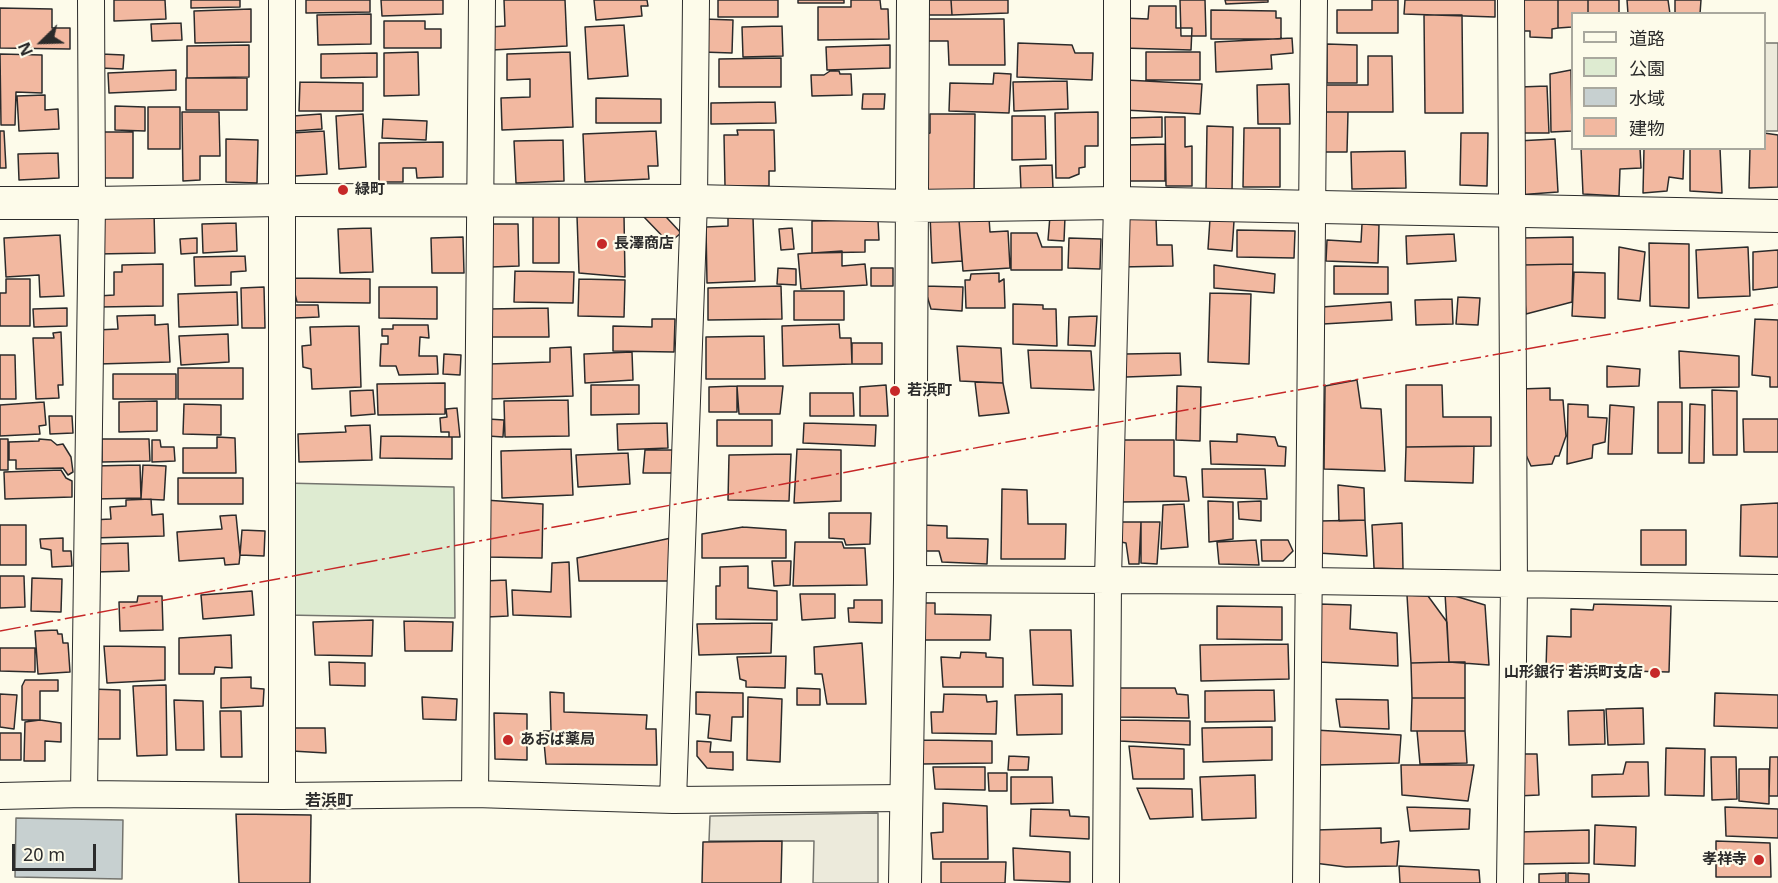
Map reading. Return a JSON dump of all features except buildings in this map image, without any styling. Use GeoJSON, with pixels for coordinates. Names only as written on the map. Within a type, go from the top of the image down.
{"type":"FeatureCollection","features":[{"type":"Feature","properties":{"kind":"street"},"geometry":{"type":"LineString","coordinates":[[84,794],[92,204],[91,0]]}},
{"type":"Feature","properties":{"kind":"street"},"geometry":{"type":"LineString","coordinates":[[282,0],[282,796]]}},
{"type":"Feature","properties":{"kind":"street"},"geometry":{"type":"LineString","coordinates":[[475,794],[482,0]]}},
{"type":"Feature","properties":{"kind":"street"},"geometry":{"type":"LineString","coordinates":[[673,800],[694,201],[696,0]]}},
{"type":"Feature","properties":{"kind":"street"},"geometry":{"type":"LineString","coordinates":[[904,883],[910,579],[914,0]]}},
{"type":"Feature","properties":{"kind":"street"},"geometry":{"type":"LineString","coordinates":[[1106,883],[1108,580],[1117,203],[1117,0]]}},
{"type":"Feature","properties":{"kind":"street"},"geometry":{"type":"LineString","coordinates":[[1306,883],[1314,0]]}},
{"type":"Feature","properties":{"kind":"street"},"geometry":{"type":"LineString","coordinates":[[1510,883],[1514,586],[1511,0]]}},
{"type":"Feature","properties":{"kind":"street"},"geometry":{"type":"LineString","coordinates":[[0,203],[92,204],[282,200],[694,201],[911,206],[1117,203],[1778,216]]}},
{"type":"Feature","properties":{"kind":"street"},"geometry":{"type":"LineString","coordinates":[[910,579],[1309,581],[1514,586],[1778,588]]}},
{"type":"Feature","properties":{"kind":"street"},"geometry":{"type":"LineString","coordinates":[[0,796],[475,794],[673,800],[907,798]]}},
{"type":"Feature","properties":{"kind":"green space"},"geometry":{"type":"Polygon","coordinates":[[[284,483],[454,487],[455,618],[285,615],[284,483]]]}},
{"type":"Feature","properties":{"kind":"shaded area"},"geometry":{"type":"Polygon","coordinates":[[[1766,43],[1778,43],[1778,131],[1766,131],[1766,43]]]}},
{"type":"Feature","properties":{"kind":"shaded area"},"geometry":{"type":"Polygon","coordinates":[[[878,813],[878,883],[813,883],[814,841],[709,841],[710,816],[878,813]]]}},
{"type":"Feature","properties":{"kind":"water"},"geometry":{"type":"Polygon","coordinates":[[[16,818],[123,820],[122,879],[15,877],[16,818]]]}},
{"type":"Feature","properties":{"kind":"power"},"geometry":{"type":"LineString","coordinates":[[0,631],[1007,442],[1778,304]]}},
{"type":"Feature","properties":{"kind":"place","name":"緑町"},"geometry":{"type":"Point","coordinates":[343,190]}},
{"type":"Feature","properties":{"kind":"place","name":"長澤商店"},"geometry":{"type":"Point","coordinates":[602,244]}},
{"type":"Feature","properties":{"kind":"place","name":"若浜町"},"geometry":{"type":"Point","coordinates":[895,391]}},
{"type":"Feature","properties":{"kind":"place","name":"山形銀行 若浜町支店"},"geometry":{"type":"Point","coordinates":[1655,673]}},
{"type":"Feature","properties":{"kind":"place","name":"あおば薬局"},"geometry":{"type":"Point","coordinates":[508,740]}},
{"type":"Feature","properties":{"kind":"place","name":"孝祥寺"},"geometry":{"type":"Point","coordinates":[1759,860]}},
{"type":"Feature","properties":{"kind":"district","name":"若浜町"},"geometry":{"type":"Point","coordinates":[329,801]}}]}
